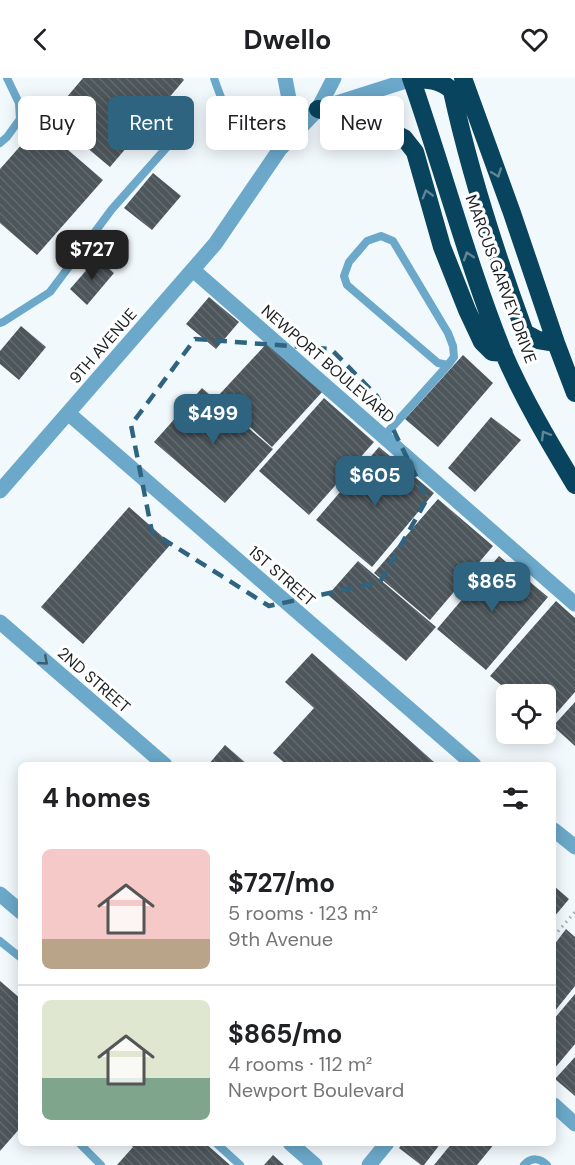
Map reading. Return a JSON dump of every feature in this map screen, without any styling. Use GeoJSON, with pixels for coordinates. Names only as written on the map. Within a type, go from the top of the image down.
{"type":"FeatureCollection","features":[{"type":"Feature","properties":{"kind":"highway","name":"MARCUS GARVEY DRIVE"},"geometry":{"type":"LineString","coordinates":[[464,78],[575,393]]}},
{"type":"Feature","properties":{"kind":"highway"},"geometry":{"type":"LineString","coordinates":[[412,79],[446,84],[452,91],[478,197],[525,333],[538,340],[556,343]]}},
{"type":"Feature","properties":{"kind":"highway","name":"MARCUS GARVEY DRIVE"},"geometry":{"type":"LineString","coordinates":[[412,79],[470,261],[504,353],[540,426],[575,485]]}},
{"type":"Feature","properties":{"kind":"highway"},"geometry":{"type":"LineString","coordinates":[[318,109],[380,126],[404,138],[416,152],[442,247],[467,310],[482,342],[492,352],[504,353]]}},
{"type":"Feature","properties":{"kind":"street"},"geometry":{"type":"LineString","coordinates":[[285,78],[288,96]]}},
{"type":"Feature","properties":{"kind":"street","name":"9TH AVENUE"},"geometry":{"type":"LineString","coordinates":[[308,119],[318,109],[334,78]]}},
{"type":"Feature","properties":{"kind":"street","name":"9TH AVENUE"},"geometry":{"type":"LineString","coordinates":[[318,109],[412,79]]}},
{"type":"Feature","properties":{"kind":"street","name":"9TH AVENUE"},"geometry":{"type":"LineString","coordinates":[[0,491],[215,244],[279,150]]}},
{"type":"Feature","properties":{"kind":"street","name":"NEWPORT BOULEVARD"},"geometry":{"type":"LineString","coordinates":[[193,270],[575,604]]}},
{"type":"Feature","properties":{"kind":"street","name":"1ST STREET"},"geometry":{"type":"LineString","coordinates":[[68,413],[471,762]]}},
{"type":"Feature","properties":{"kind":"street","name":"2ND STREET"},"geometry":{"type":"LineString","coordinates":[[0,622],[162,762]]}},
{"type":"Feature","properties":{"kind":"street"},"geometry":{"type":"LineString","coordinates":[[556,832],[575,847]]}},
{"type":"Feature","properties":{"kind":"street"},"geometry":{"type":"LineString","coordinates":[[0,894],[18,909]]}},
{"type":"Feature","properties":{"kind":"street"},"geometry":{"type":"LineString","coordinates":[[556,1107],[575,1124]]}},
{"type":"Feature","properties":{"kind":"street"},"geometry":{"type":"LineString","coordinates":[[293,1146],[315,1165]]}},
{"type":"Feature","properties":{"kind":"street"},"geometry":{"type":"LineString","coordinates":[[369,1165],[385,1146]]}},
{"type":"Feature","properties":{"kind":"lane"},"geometry":{"type":"LineString","coordinates":[[0,143],[20,119],[19,103],[7,78]]}},
{"type":"Feature","properties":{"kind":"lane"},"geometry":{"type":"LineString","coordinates":[[214,78],[220,96]]}},
{"type":"Feature","properties":{"kind":"lane"},"geometry":{"type":"LineString","coordinates":[[0,323],[50,292],[112,209],[164,150]]}},
{"type":"Feature","properties":{"kind":"lane"},"geometry":{"type":"LineString","coordinates":[[384,436],[448,365],[454,357],[448,333],[393,241],[381,236],[367,241],[349,262],[344,276],[347,285],[438,363],[448,365]]}},
{"type":"Feature","properties":{"kind":"lane"},"geometry":{"type":"LineString","coordinates":[[0,941],[18,956]]}},
{"type":"Feature","properties":{"kind":"lane"},"geometry":{"type":"LineString","coordinates":[[82,1146],[101,1165]]}},
{"type":"Feature","properties":{"kind":"lane"},"geometry":{"type":"LineString","coordinates":[[219,1146],[240,1165]]}},
{"type":"Feature","properties":{"kind":"lane"},"geometry":{"type":"LineString","coordinates":[[524,1165],[536,1159],[547,1165]]}},
{"type":"Feature","properties":{"kind":"path"},"geometry":{"type":"LineString","coordinates":[[556,934],[575,912]]}},
{"type":"Feature","properties":{"kind":"highlighted area"},"geometry":{"type":"Polygon","coordinates":[[[195,339],[331,349],[377,396],[427,499],[380,582],[269,606],[152,532],[131,425],[195,339]]]}},
{"type":"Feature","properties":{"kind":"building"},"geometry":{"type":"Polygon","coordinates":[[[83,78],[182,78],[184,80],[170,96],[108,96],[108,150],[124,150],[110,167],[90,150],[96,150],[96,96],[68,96],[83,78]]]}},
{"type":"Feature","properties":{"kind":"building"},"geometry":{"type":"Polygon","coordinates":[[[18,149],[68,150],[103,180],[37,255],[0,223],[0,169],[18,149]]]}},
{"type":"Feature","properties":{"kind":"building"},"geometry":{"type":"Polygon","coordinates":[[[153,173],[181,196],[152,230],[124,208],[153,173]]]}},
{"type":"Feature","properties":{"kind":"building"},"geometry":{"type":"Polygon","coordinates":[[[97,258],[114,273],[87,305],[70,289],[97,258]]]}},
{"type":"Feature","properties":{"kind":"building"},"geometry":{"type":"Polygon","coordinates":[[[209,297],[239,322],[216,349],[186,324],[209,297]]]}},
{"type":"Feature","properties":{"kind":"building"},"geometry":{"type":"Polygon","coordinates":[[[21,326],[46,347],[19,380],[0,364],[0,351],[21,326]]]}},
{"type":"Feature","properties":{"kind":"building"},"geometry":{"type":"Polygon","coordinates":[[[269,341],[323,391],[272,447],[217,397],[269,341]]]}},
{"type":"Feature","properties":{"kind":"building"},"geometry":{"type":"Polygon","coordinates":[[[463,355],[493,383],[438,447],[405,419],[463,355]]]}},
{"type":"Feature","properties":{"kind":"building"},"geometry":{"type":"Polygon","coordinates":[[[202,388],[273,449],[225,503],[154,442],[202,388]]]}},
{"type":"Feature","properties":{"kind":"building"},"geometry":{"type":"Polygon","coordinates":[[[324,398],[374,442],[309,515],[259,471],[324,398]]]}},
{"type":"Feature","properties":{"kind":"building"},"geometry":{"type":"Polygon","coordinates":[[[491,417],[521,440],[475,492],[448,468],[491,417]]]}},
{"type":"Feature","properties":{"kind":"building"},"geometry":{"type":"Polygon","coordinates":[[[379,447],[434,493],[372,567],[316,520],[379,447]]]}},
{"type":"Feature","properties":{"kind":"building"},"geometry":{"type":"Polygon","coordinates":[[[438,499],[493,546],[430,620],[374,573],[438,499]]]}},
{"type":"Feature","properties":{"kind":"building"},"geometry":{"type":"Polygon","coordinates":[[[129,507],[171,544],[83,644],[41,607],[129,507]]]}},
{"type":"Feature","properties":{"kind":"building"},"geometry":{"type":"Polygon","coordinates":[[[499,556],[548,597],[486,670],[437,629],[499,556]]]}},
{"type":"Feature","properties":{"kind":"building"},"geometry":{"type":"Polygon","coordinates":[[[358,561],[436,627],[406,661],[328,595],[358,561]]]}},
{"type":"Feature","properties":{"kind":"building"},"geometry":{"type":"Polygon","coordinates":[[[556,601],[575,618],[575,692],[556,714],[556,684],[500,684],[490,676],[556,601]]]}},
{"type":"Feature","properties":{"kind":"building"},"geometry":{"type":"Polygon","coordinates":[[[312,653],[434,762],[284,762],[273,753],[314,708],[285,682],[312,653]]]}},
{"type":"Feature","properties":{"kind":"building"},"geometry":{"type":"Polygon","coordinates":[[[575,702],[575,746],[556,729],[556,723],[575,702]]]}},
{"type":"Feature","properties":{"kind":"building"},"geometry":{"type":"Polygon","coordinates":[[[225,745],[245,762],[211,762],[225,745]]]}},
{"type":"Feature","properties":{"kind":"building"},"geometry":{"type":"Polygon","coordinates":[[[556,888],[569,899],[556,915],[556,888]]]}},
{"type":"Feature","properties":{"kind":"building"},"geometry":{"type":"Polygon","coordinates":[[[566,929],[575,937],[575,986],[556,1010],[556,942],[566,929]]]}},
{"type":"Feature","properties":{"kind":"building"},"geometry":{"type":"Polygon","coordinates":[[[0,981],[18,996],[18,1130],[0,1151],[0,981]]]}},
{"type":"Feature","properties":{"kind":"building"},"geometry":{"type":"Polygon","coordinates":[[[575,994],[575,1044],[556,1067],[556,1017],[575,994]]]}},
{"type":"Feature","properties":{"kind":"building"},"geometry":{"type":"Polygon","coordinates":[[[575,1057],[575,1096],[556,1078],[575,1057]]]}},
{"type":"Feature","properties":{"kind":"building"},"geometry":{"type":"Polygon","coordinates":[[[208,1146],[230,1165],[117,1165],[133,1147],[208,1146]]]}},
{"type":"Feature","properties":{"kind":"building"},"geometry":{"type":"Polygon","coordinates":[[[401,1146],[439,1146],[424,1165],[399,1148],[401,1146]]]}},
{"type":"Feature","properties":{"kind":"building"},"geometry":{"type":"Polygon","coordinates":[[[450,1146],[493,1146],[477,1165],[434,1165],[450,1146]]]}},
{"type":"Feature","properties":{"kind":"building"},"geometry":{"type":"Polygon","coordinates":[[[273,1155],[284,1165],[264,1165],[273,1155]]]}}]}
